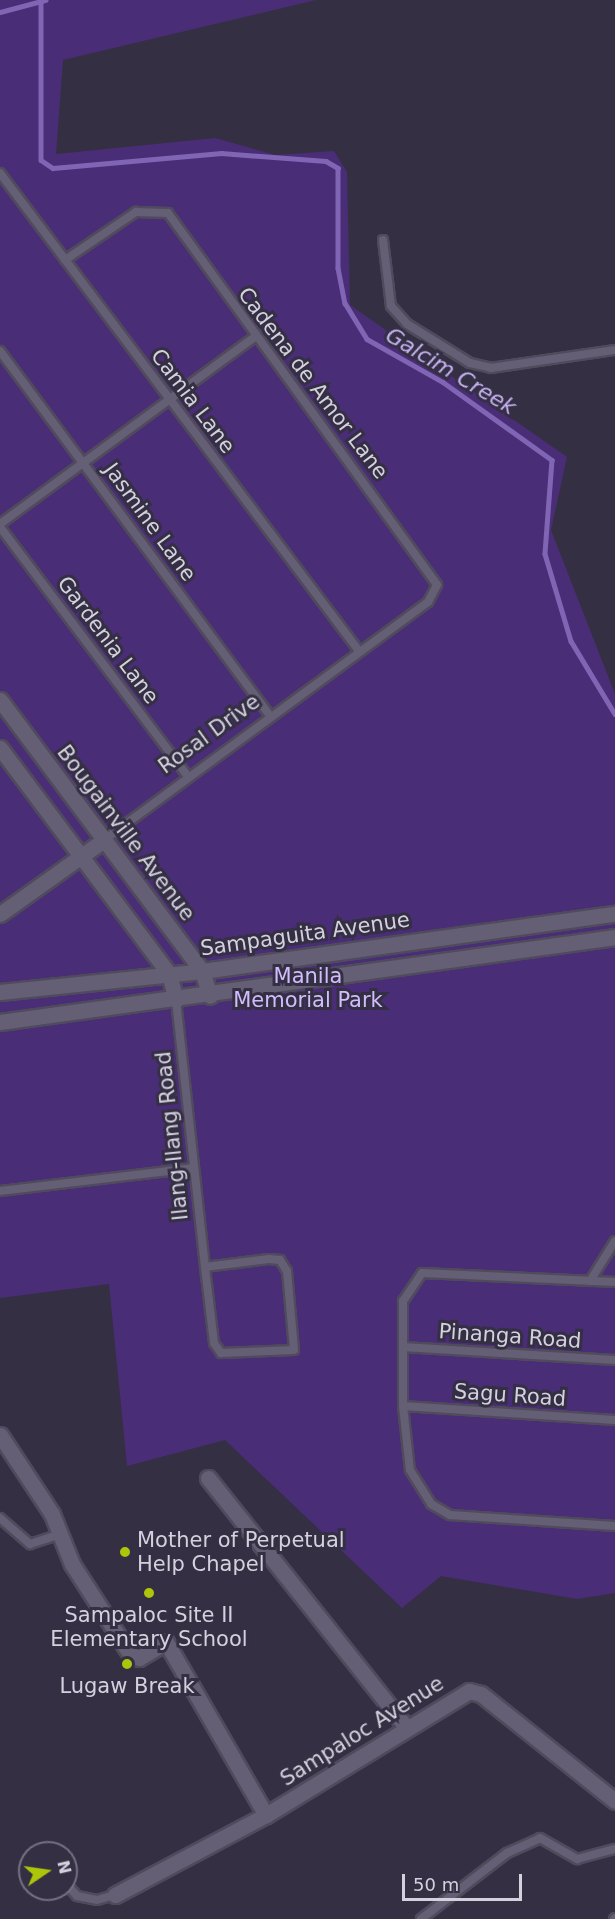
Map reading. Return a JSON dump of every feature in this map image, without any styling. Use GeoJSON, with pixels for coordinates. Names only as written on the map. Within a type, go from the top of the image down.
{"type":"FeatureCollection","features":[{"type":"Feature","properties":{"kind":"street","name":"Bougainville Avenue"},"geometry":{"type":"LineString","coordinates":[[0,700],[202,971],[210,996]]}},
{"type":"Feature","properties":{"kind":"street"},"geometry":{"type":"LineString","coordinates":[[0,748],[169,974],[176,1000]]}},
{"type":"Feature","properties":{"kind":"street","name":"Rosal Drive"},"geometry":{"type":"LineString","coordinates":[[0,914],[105,838]]}},
{"type":"Feature","properties":{"kind":"street","name":"Sampaguita Avenue"},"geometry":{"type":"LineString","coordinates":[[0,992],[202,971],[615,914]]}},
{"type":"Feature","properties":{"kind":"street"},"geometry":{"type":"LineString","coordinates":[[578,919],[580,942]]}},
{"type":"Feature","properties":{"kind":"street"},"geometry":{"type":"LineString","coordinates":[[0,1022],[210,996],[615,937]]}},
{"type":"Feature","properties":{"kind":"street"},"geometry":{"type":"LineString","coordinates":[[0,1435],[60,1534],[72,1564],[130,1654],[139,1658],[166,1642],[266,1815]]}},
{"type":"Feature","properties":{"kind":"street"},"geometry":{"type":"LineString","coordinates":[[208,1478],[406,1728]]}},
{"type":"Feature","properties":{"kind":"street","name":"Sampaloc Avenue"},"geometry":{"type":"LineString","coordinates":[[115,1895],[266,1815],[460,1694],[481,1694],[615,1801]]}},
{"type":"Feature","properties":{"kind":"lane","name":"Camia Lane"},"geometry":{"type":"LineString","coordinates":[[0,173],[359,651]]}},
{"type":"Feature","properties":{"kind":"lane","name":"Cadena de Amor Lane"},"geometry":{"type":"LineString","coordinates":[[65,260],[136,212],[155,210],[168,213],[255,337],[437,585]]}},
{"type":"Feature","properties":{"kind":"lane"},"geometry":{"type":"LineString","coordinates":[[383,240],[391,306],[407,324],[470,363],[491,368],[615,350]]}},
{"type":"Feature","properties":{"kind":"lane"},"geometry":{"type":"LineString","coordinates":[[0,525],[171,402],[255,337]]}},
{"type":"Feature","properties":{"kind":"lane","name":"Jasmine Lane"},"geometry":{"type":"LineString","coordinates":[[0,351],[270,716]]}},
{"type":"Feature","properties":{"kind":"lane","name":"Gardenia Lane"},"geometry":{"type":"LineString","coordinates":[[0,525],[187,775]]}},
{"type":"Feature","properties":{"kind":"lane","name":"Rosal Drive"},"geometry":{"type":"LineString","coordinates":[[105,838],[187,775],[428,602],[437,585]]}},
{"type":"Feature","properties":{"kind":"lane","name":"Ilang-Ilang Road"},"geometry":{"type":"LineString","coordinates":[[176,1000],[194,1168],[205,1267],[214,1343],[221,1353],[294,1350],[286,1271],[280,1260],[205,1267]]}},
{"type":"Feature","properties":{"kind":"lane"},"geometry":{"type":"LineString","coordinates":[[0,1191],[194,1168]]}},
{"type":"Feature","properties":{"kind":"lane"},"geometry":{"type":"LineString","coordinates":[[590,1281],[615,1241]]}},
{"type":"Feature","properties":{"kind":"lane"},"geometry":{"type":"LineString","coordinates":[[615,1282],[422,1274],[403,1301],[403,1406],[410,1470],[440,1509],[450,1515],[615,1526]]}},
{"type":"Feature","properties":{"kind":"lane","name":"Pinanga Road"},"geometry":{"type":"LineString","coordinates":[[403,1347],[615,1360]]}},
{"type":"Feature","properties":{"kind":"lane","name":"Sagu Road"},"geometry":{"type":"LineString","coordinates":[[403,1406],[615,1420]]}},
{"type":"Feature","properties":{"kind":"lane"},"geometry":{"type":"LineString","coordinates":[[0,1518],[30,1544],[60,1534]]}},
{"type":"Feature","properties":{"kind":"lane"},"geometry":{"type":"LineString","coordinates":[[421,1919],[507,1853],[540,1838],[577,1859],[615,1849]]}},
{"type":"Feature","properties":{"kind":"lane"},"geometry":{"type":"LineString","coordinates":[[78,1896],[97,1900],[115,1895]]}},
{"type":"Feature","properties":{"kind":"green space","name":"Manila Memorial Park"},"geometry":{"type":"Polygon","coordinates":[[[0,0],[316,0],[63,60],[56,154],[215,138],[275,155],[334,151],[347,172],[350,305],[567,457],[551,530],[615,694],[615,1593],[577,1599],[441,1576],[402,1608],[225,1440],[127,1466],[109,1284],[0,1298],[0,0]]]}},
{"type":"Feature","properties":{"kind":"waterway","name":"Galcim Creek"},"geometry":{"type":"LineString","coordinates":[[0,12],[45,0]]}},
{"type":"Feature","properties":{"kind":"waterway","name":"Galcim Creek"},"geometry":{"type":"LineString","coordinates":[[41,2],[41,160],[53,168],[221,153],[326,161],[338,168],[338,268],[345,303],[367,339],[443,382],[552,460],[545,554],[571,641],[615,714]]}},
{"type":"Feature","properties":{"kind":"place","name":"Mother of Perpetual Help Chapel"},"geometry":{"type":"Point","coordinates":[125,1552]}},
{"type":"Feature","properties":{"kind":"place","name":"Sampaloc Site II Elementary School"},"geometry":{"type":"Point","coordinates":[149,1593]}},
{"type":"Feature","properties":{"kind":"place","name":"Lugaw Break"},"geometry":{"type":"Point","coordinates":[127,1664]}}]}
